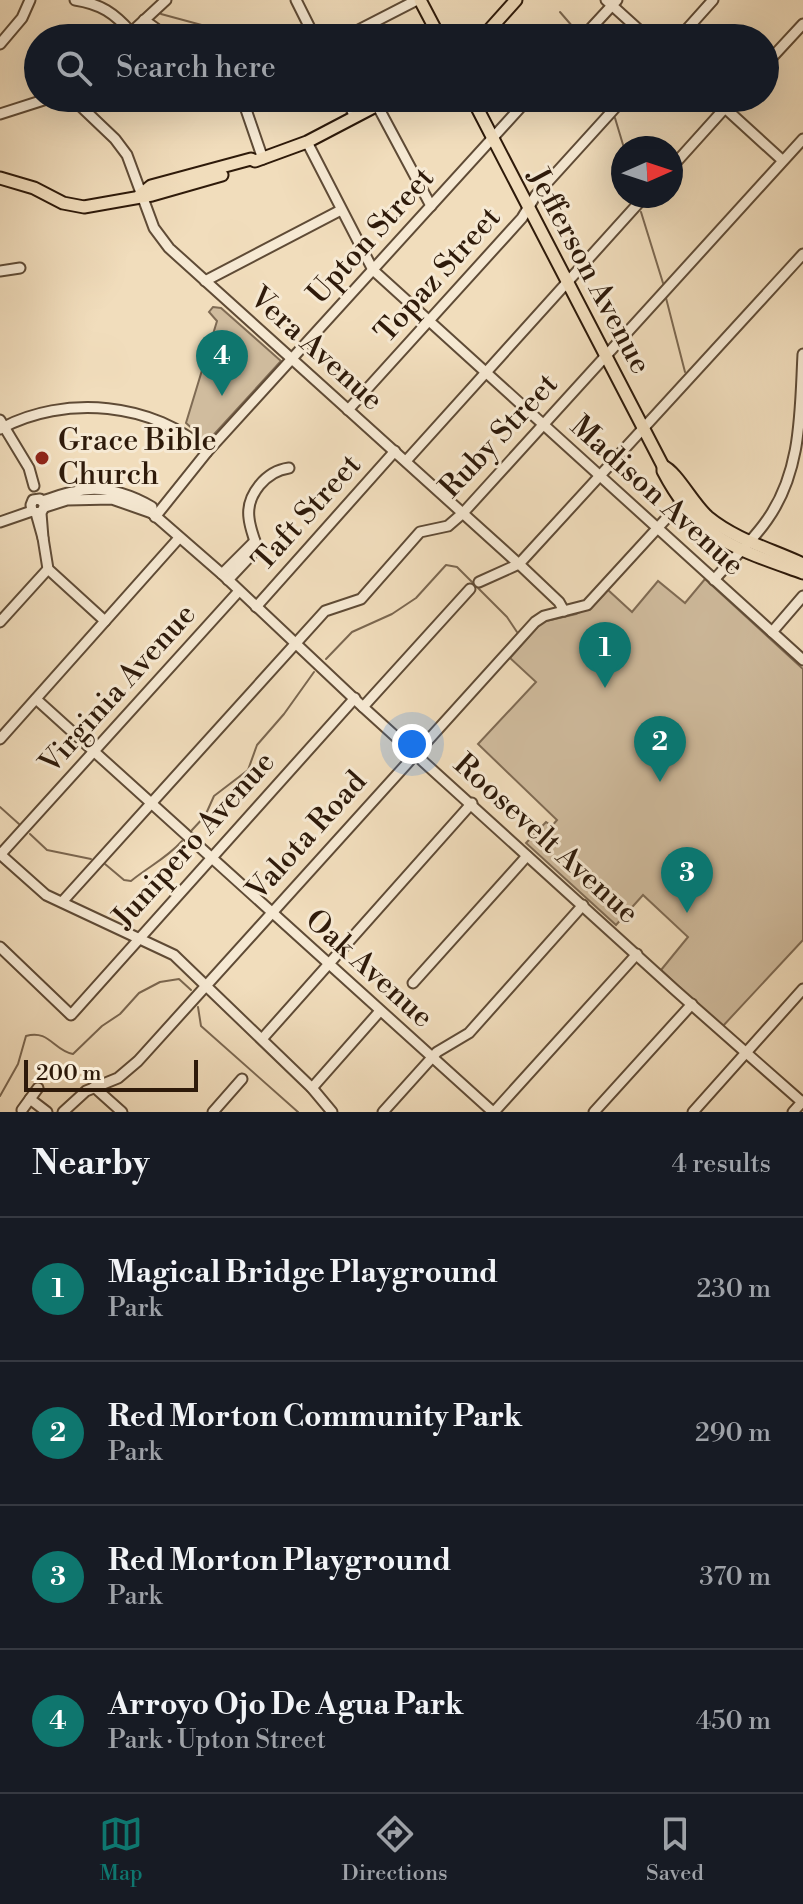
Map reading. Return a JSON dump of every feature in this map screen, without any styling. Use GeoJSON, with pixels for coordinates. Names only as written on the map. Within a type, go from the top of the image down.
{"type":"FeatureCollection","features":[{"type":"Feature","properties":{"kind":"main road"},"geometry":{"type":"LineString","coordinates":[[418,0],[432,24]]}},
{"type":"Feature","properties":{"kind":"main road"},"geometry":{"type":"LineString","coordinates":[[495,24],[516,0]]}},
{"type":"Feature","properties":{"kind":"main road"},"geometry":{"type":"LineString","coordinates":[[0,178],[27,185],[71,205],[93,206],[140,195],[151,186],[251,159],[259,160],[307,142],[364,112]]}},
{"type":"Feature","properties":{"kind":"main road","name":"Jefferson Avenue"},"geometry":{"type":"LineString","coordinates":[[479,112],[644,427],[663,471],[716,537],[803,564]]}},
{"type":"Feature","properties":{"kind":"main road","name":"Jefferson Avenue"},"geometry":{"type":"LineString","coordinates":[[745,546],[803,573]]}},
{"type":"Feature","properties":{"kind":"street"},"geometry":{"type":"LineString","coordinates":[[0,44],[22,18],[30,0]]}},
{"type":"Feature","properties":{"kind":"street"},"geometry":{"type":"LineString","coordinates":[[75,0],[94,3],[111,11],[120,24]]}},
{"type":"Feature","properties":{"kind":"street"},"geometry":{"type":"LineString","coordinates":[[140,24],[166,0]]}},
{"type":"Feature","properties":{"kind":"street"},"geometry":{"type":"LineString","coordinates":[[296,0],[308,24]]}},
{"type":"Feature","properties":{"kind":"street"},"geometry":{"type":"LineString","coordinates":[[371,24],[418,0]]}},
{"type":"Feature","properties":{"kind":"street"},"geometry":{"type":"LineString","coordinates":[[692,24],[713,0]]}},
{"type":"Feature","properties":{"kind":"street"},"geometry":{"type":"LineString","coordinates":[[594,24],[612,2],[634,24]]}},
{"type":"Feature","properties":{"kind":"street"},"geometry":{"type":"LineString","coordinates":[[144,20],[150,24]]}},
{"type":"Feature","properties":{"kind":"street"},"geometry":{"type":"LineString","coordinates":[[779,50],[803,24]]}},
{"type":"Feature","properties":{"kind":"street"},"geometry":{"type":"LineString","coordinates":[[0,114],[24,106]]}},
{"type":"Feature","properties":{"kind":"street","name":"Vera Avenue"},"geometry":{"type":"LineString","coordinates":[[87,112],[127,155],[154,228],[169,248],[519,564],[559,602],[564,611]]}},
{"type":"Feature","properties":{"kind":"street"},"geometry":{"type":"LineString","coordinates":[[246,112],[259,160]]}},
{"type":"Feature","properties":{"kind":"street"},"geometry":{"type":"LineString","coordinates":[[353,112],[355,117]]}},
{"type":"Feature","properties":{"kind":"street"},"geometry":{"type":"LineString","coordinates":[[381,112],[431,206]]}},
{"type":"Feature","properties":{"kind":"street","name":"Upton Street"},"geometry":{"type":"LineString","coordinates":[[154,515],[207,452],[516,112]]}},
{"type":"Feature","properties":{"kind":"street","name":"Topaz Street"},"geometry":{"type":"LineString","coordinates":[[348,410],[522,218],[536,195],[611,112]]}},
{"type":"Feature","properties":{"kind":"street"},"geometry":{"type":"LineString","coordinates":[[683,155],[721,112]]}},
{"type":"Feature","properties":{"kind":"street"},"geometry":{"type":"LineString","coordinates":[[729,112],[782,160]]}},
{"type":"Feature","properties":{"kind":"street","name":"Ruby Street"},"geometry":{"type":"LineString","coordinates":[[62,902],[325,611],[361,599],[420,532],[448,526],[463,513],[782,160],[798,151],[803,139]]}},
{"type":"Feature","properties":{"kind":"street","name":"Madison Avenue"},"geometry":{"type":"LineString","coordinates":[[307,142],[373,270],[803,660]]}},
{"type":"Feature","properties":{"kind":"street"},"geometry":{"type":"LineString","coordinates":[[406,461],[634,208]]}},
{"type":"Feature","properties":{"kind":"street"},"geometry":{"type":"LineString","coordinates":[[205,281],[341,210]]}},
{"type":"Feature","properties":{"kind":"street"},"geometry":{"type":"LineString","coordinates":[[363,707],[474,585],[519,564],[803,254]]}},
{"type":"Feature","properties":{"kind":"street"},"geometry":{"type":"LineString","coordinates":[[0,271],[20,268]]}},
{"type":"Feature","properties":{"kind":"street"},"geometry":{"type":"LineString","coordinates":[[714,580],[766,522],[781,498],[795,456],[801,420],[803,354]]}},
{"type":"Feature","properties":{"kind":"street"},"geometry":{"type":"LineString","coordinates":[[105,621],[48,569],[29,468],[1,425],[45,413],[112,408],[164,422],[184,431],[207,452]]}},
{"type":"Feature","properties":{"kind":"street","name":"Taft Street"},"geometry":{"type":"LineString","coordinates":[[256,607],[395,451]]}},
{"type":"Feature","properties":{"kind":"street"},"geometry":{"type":"LineString","coordinates":[[225,577],[257,549],[248,517],[254,494],[272,473],[289,468]]}},
{"type":"Feature","properties":{"kind":"street","name":"Roosevelt Avenue"},"geometry":{"type":"LineString","coordinates":[[0,520],[38,506],[67,500],[112,499],[154,515],[527,856],[803,1102]]}},
{"type":"Feature","properties":{"kind":"street","name":"Valota Road"},"geometry":{"type":"LineString","coordinates":[[63,1112],[73,1101],[94,1087],[118,1078],[138,1061],[535,622],[544,616],[587,605],[684,500]]}},
{"type":"Feature","properties":{"kind":"street"},"geometry":{"type":"LineString","coordinates":[[0,739],[179,538]]}},
{"type":"Feature","properties":{"kind":"street"},"geometry":{"type":"LineString","coordinates":[[0,622],[48,569]]}},
{"type":"Feature","properties":{"kind":"street","name":"Virginia Avenue"},"geometry":{"type":"LineString","coordinates":[[0,854],[239,591]]}},
{"type":"Feature","properties":{"kind":"street"},"geometry":{"type":"LineString","coordinates":[[772,632],[803,596]]}},
{"type":"Feature","properties":{"kind":"street","name":"Junipero Avenue"},"geometry":{"type":"LineString","coordinates":[[0,947],[71,1015],[355,698]]}},
{"type":"Feature","properties":{"kind":"street","name":"Oak Avenue"},"geometry":{"type":"LineString","coordinates":[[36,699],[494,1112]]}},
{"type":"Feature","properties":{"kind":"street"},"geometry":{"type":"LineString","coordinates":[[262,1039],[472,803]]}},
{"type":"Feature","properties":{"kind":"street"},"geometry":{"type":"LineString","coordinates":[[0,854],[46,895],[174,955],[312,1088],[325,1110]]}},
{"type":"Feature","properties":{"kind":"street"},"geometry":{"type":"LineString","coordinates":[[413,983],[527,856]]}},
{"type":"Feature","properties":{"kind":"street"},"geometry":{"type":"LineString","coordinates":[[383,1112],[432,1058],[452,1041],[469,1033],[583,905]]}},
{"type":"Feature","properties":{"kind":"street"},"geometry":{"type":"LineString","coordinates":[[494,1112],[637,954]]}},
{"type":"Feature","properties":{"kind":"street"},"geometry":{"type":"LineString","coordinates":[[693,1112],[803,989]]}},
{"type":"Feature","properties":{"kind":"street"},"geometry":{"type":"LineString","coordinates":[[594,1112],[692,1004]]}},
{"type":"Feature","properties":{"kind":"street"},"geometry":{"type":"LineString","coordinates":[[312,1088],[380,1011]]}},
{"type":"Feature","properties":{"kind":"street"},"geometry":{"type":"LineString","coordinates":[[213,1112],[242,1079]]}},
{"type":"Feature","properties":{"kind":"street"},"geometry":{"type":"LineString","coordinates":[[94,1087],[122,1112]]}},
{"type":"Feature","properties":{"kind":"street"},"geometry":{"type":"LineString","coordinates":[[22,1110],[38,1088]]}},
{"type":"Feature","properties":{"kind":"street"},"geometry":{"type":"LineString","coordinates":[[30,1099],[47,1112]]}},
{"type":"Feature","properties":{"kind":"street"},"geometry":{"type":"LineString","coordinates":[[793,1112],[803,1102]]}},
{"type":"Feature","properties":{"kind":"shaded area"},"geometry":{"type":"Polygon","coordinates":[[[213,307],[221,308],[281,361],[207,442],[186,423],[217,321],[209,312],[213,307]]]}},
{"type":"Feature","properties":{"kind":"shaded area"},"geometry":{"type":"Polygon","coordinates":[[[705,579],[803,669],[803,940],[722,1027],[661,970],[688,937],[643,895],[616,925],[526,843],[546,822],[552,826],[557,820],[478,744],[536,682],[510,658],[542,622],[576,614],[593,606],[608,590],[632,612],[658,581],[685,603],[705,579]]]}},
{"type":"Feature","properties":{"kind":"waterway"},"geometry":{"type":"LineString","coordinates":[[560,12],[570,24]]}},
{"type":"Feature","properties":{"kind":"waterway"},"geometry":{"type":"LineString","coordinates":[[161,14],[198,24]]}},
{"type":"Feature","properties":{"kind":"waterway"},"geometry":{"type":"LineString","coordinates":[[615,118],[620,136]]}},
{"type":"Feature","properties":{"kind":"waterway"},"geometry":{"type":"LineString","coordinates":[[641,212],[663,283]]}},
{"type":"Feature","properties":{"kind":"waterway"},"geometry":{"type":"LineString","coordinates":[[666,298],[685,372]]}},
{"type":"Feature","properties":{"kind":"waterway"},"geometry":{"type":"LineString","coordinates":[[326,659],[352,632],[392,614],[416,598],[446,565],[457,567],[507,617],[517,632]]}},
{"type":"Feature","properties":{"kind":"waterway"},"geometry":{"type":"LineString","coordinates":[[192,830],[205,816],[214,796],[248,770],[257,745],[314,672]]}},
{"type":"Feature","properties":{"kind":"waterway"},"geometry":{"type":"LineString","coordinates":[[0,807],[19,824]]}},
{"type":"Feature","properties":{"kind":"waterway"},"geometry":{"type":"LineString","coordinates":[[30,834],[47,850],[91,859]]}},
{"type":"Feature","properties":{"kind":"waterway"},"geometry":{"type":"LineString","coordinates":[[105,864],[124,880],[131,881],[182,841]]}},
{"type":"Feature","properties":{"kind":"waterway"},"geometry":{"type":"LineString","coordinates":[[0,1096],[18,1064],[26,1036],[40,1035],[73,1054],[102,1026],[120,1014],[139,993],[160,982],[179,979],[191,990]]}},
{"type":"Feature","properties":{"kind":"waterway"},"geometry":{"type":"LineString","coordinates":[[198,1007],[201,1026],[298,1112]]}},
{"type":"Feature","properties":{"kind":"place","name":"Arroyo Ojo De Agua Park"},"geometry":{"type":"Point","coordinates":[222,396]}},
{"type":"Feature","properties":{"kind":"place","name":"Grace Bible Church"},"geometry":{"type":"Point","coordinates":[42,458]}},
{"type":"Feature","properties":{"kind":"place","name":"Magical Bridge Playground"},"geometry":{"type":"Point","coordinates":[605,688]}},
{"type":"Feature","properties":{"kind":"place","name":"Red Morton Community Park"},"geometry":{"type":"Point","coordinates":[660,782]}},
{"type":"Feature","properties":{"kind":"place","name":"Red Morton Playground"},"geometry":{"type":"Point","coordinates":[687,913]}}]}
